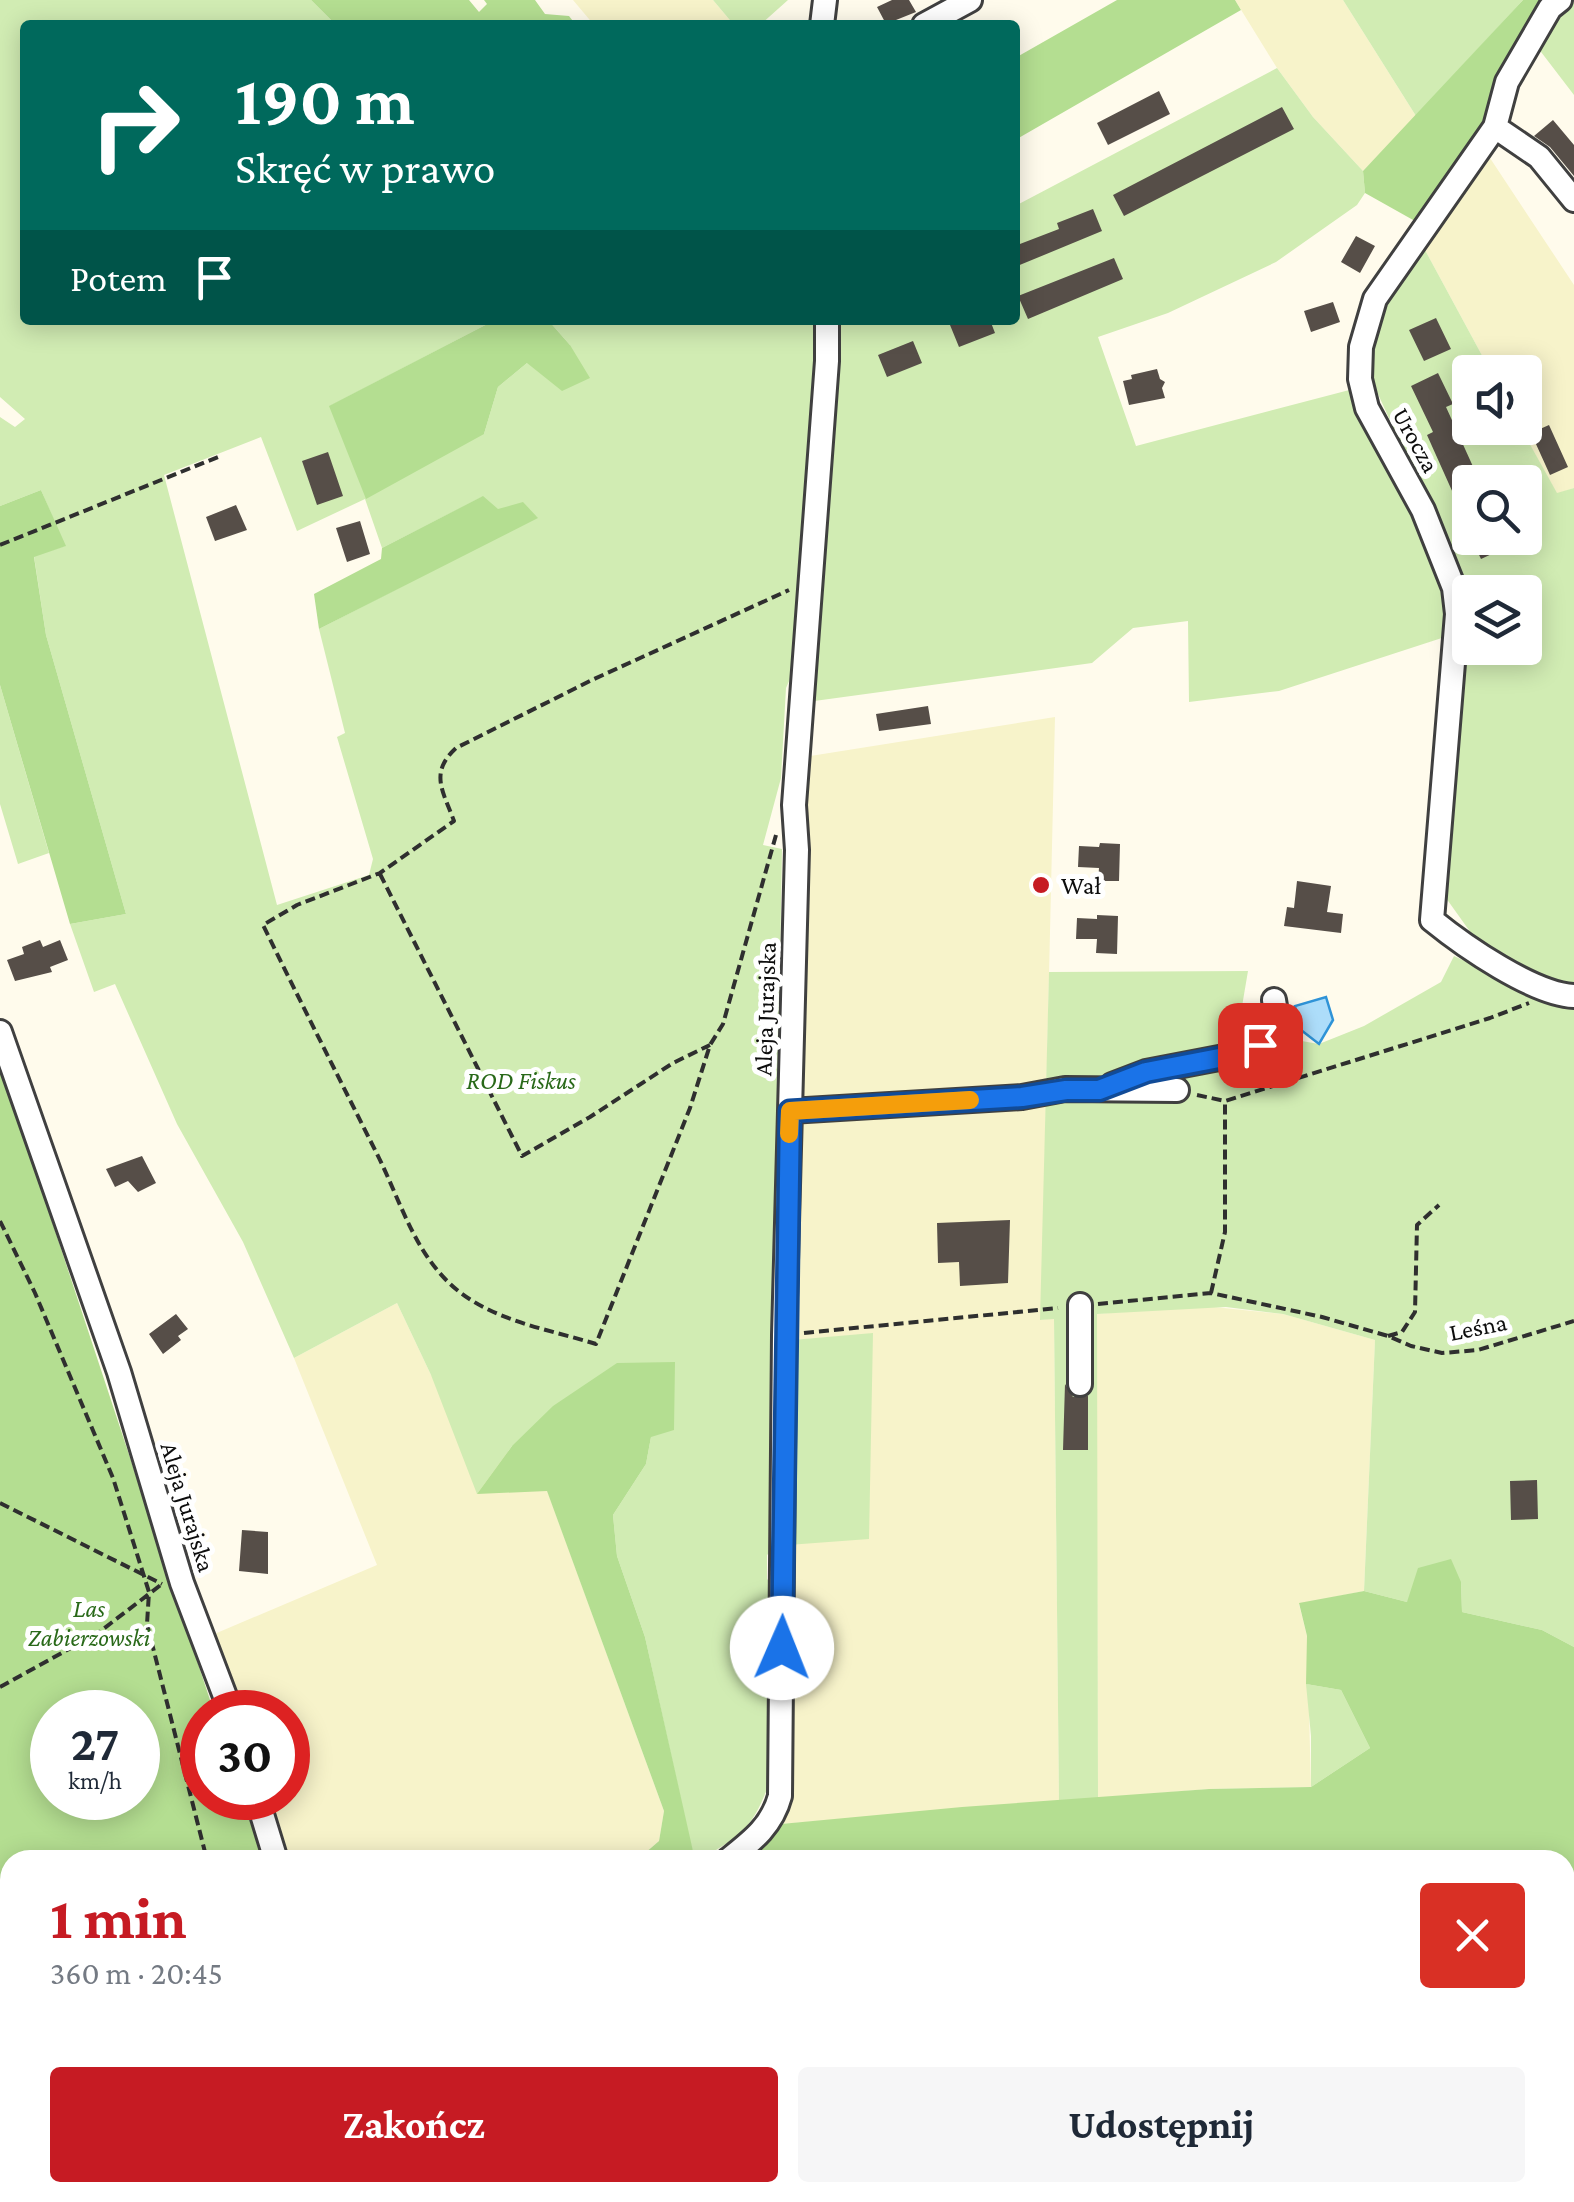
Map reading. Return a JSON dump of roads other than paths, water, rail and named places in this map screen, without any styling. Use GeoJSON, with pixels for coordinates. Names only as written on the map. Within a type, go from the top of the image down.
{"type":"FeatureCollection","features":[{"type":"Feature","properties":{"kind":"street"},"geometry":{"type":"LineString","coordinates":[[933,20],[970,0]]}},
{"type":"Feature","properties":{"kind":"street","name":"Urocza"},"geometry":{"type":"LineString","coordinates":[[1560,0],[1550,8],[1507,82],[1496,127],[1375,298],[1361,348],[1360,380],[1367,408],[1424,510],[1454,588],[1457,614],[1432,920],[1477,953],[1517,975],[1571,996]]}},
{"type":"Feature","properties":{"kind":"street"},"geometry":{"type":"LineString","coordinates":[[1496,127],[1539,156],[1574,200]]}},
{"type":"Feature","properties":{"kind":"street","name":"Aleja Jurajska"},"geometry":{"type":"LineString","coordinates":[[740,1850],[775,1815],[780,1796],[797,850],[794,806],[828,360],[826,325]]}},
{"type":"Feature","properties":{"kind":"street"},"geometry":{"type":"LineString","coordinates":[[1099,1090],[1146,1072],[1240,1054],[1280,1036],[1274,1000]]}},
{"type":"Feature","properties":{"kind":"street","name":"Aleja Jurajska"},"geometry":{"type":"LineString","coordinates":[[0,1032],[119,1372],[182,1582],[223,1690]]}},
{"type":"Feature","properties":{"kind":"street"},"geometry":{"type":"LineString","coordinates":[[790,1111],[1022,1097],[1066,1090],[1178,1090]]}},
{"type":"Feature","properties":{"kind":"street"},"geometry":{"type":"LineString","coordinates":[[1080,1306],[1080,1384]]}},
{"type":"Feature","properties":{"kind":"street"},"geometry":{"type":"LineString","coordinates":[[264,1820],[273,1850]]}},
{"type":"Feature","properties":{"kind":"water"},"geometry":{"type":"Polygon","coordinates":[[[1326,997],[1333,1020],[1319,1044],[1301,1030],[1295,1006],[1326,997]]]}},
{"type":"Feature","properties":{"kind":"place","name":"Wał"},"geometry":{"type":"Point","coordinates":[1041,885]}},
{"type":"Feature","properties":{"kind":"park label","name":"ROD Fiskus"},"geometry":{"type":"Point","coordinates":[521,1080]}},
{"type":"Feature","properties":{"kind":"park label","name":"Las Zabierzowski"},"geometry":{"type":"Point","coordinates":[89,1622]}}]}
